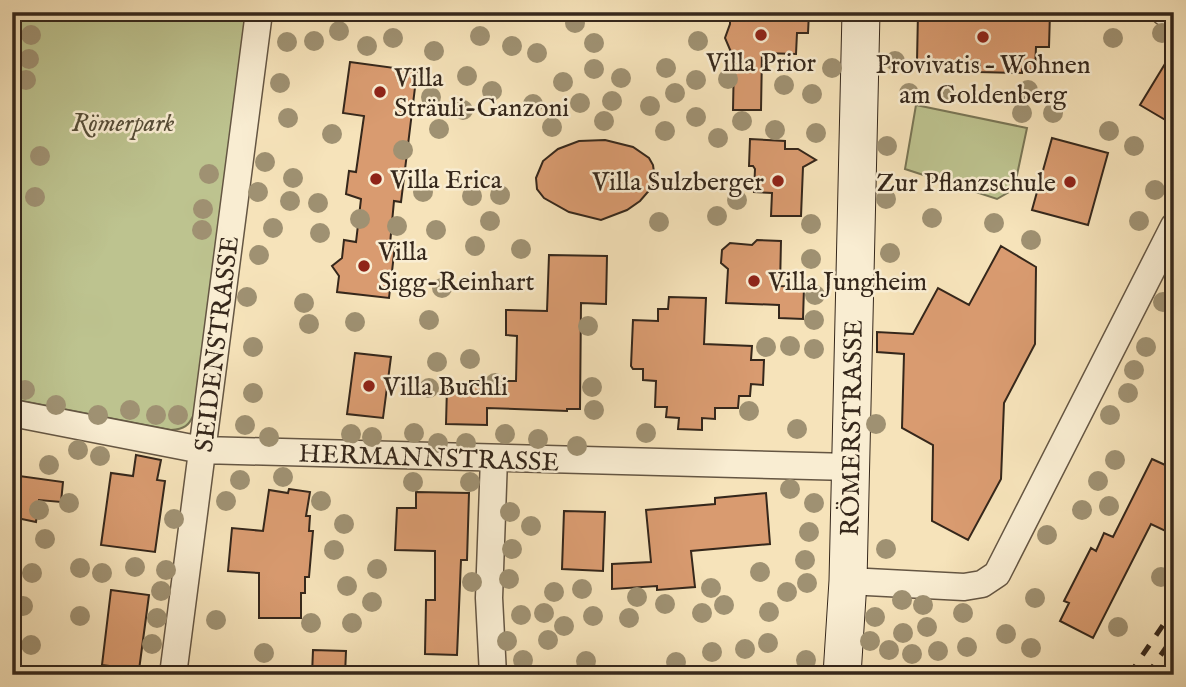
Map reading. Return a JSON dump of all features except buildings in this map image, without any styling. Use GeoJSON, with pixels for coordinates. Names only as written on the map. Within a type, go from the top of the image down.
{"type":"FeatureCollection","features":[{"type":"Feature","properties":{"kind":"main road","name":"RÖMERSTRASSE"},"geometry":{"type":"LineString","coordinates":[[842,675],[848,581],[861,12]]}},
{"type":"Feature","properties":{"kind":"street","name":"SEIDENSTRASSE"},"geometry":{"type":"LineString","coordinates":[[173,675],[259,12]]}},
{"type":"Feature","properties":{"kind":"street"},"geometry":{"type":"LineString","coordinates":[[1164,12],[1174,17]]}},
{"type":"Feature","properties":{"kind":"street"},"geometry":{"type":"LineString","coordinates":[[848,581],[964,587],[982,584],[998,574],[1174,226]]}},
{"type":"Feature","properties":{"kind":"street","name":"HERMANNSTRASSE"},"geometry":{"type":"LineString","coordinates":[[12,413],[202,450],[850,467]]}},
{"type":"Feature","properties":{"kind":"street"},"geometry":{"type":"LineString","coordinates":[[493,675],[489,598],[494,458]]}},
{"type":"Feature","properties":{"kind":"green space","name":"Römerpark"},"geometry":{"type":"Polygon","coordinates":[[[12,12],[248,12],[194,414],[183,428],[171,430],[12,399],[12,12]]]}},
{"type":"Feature","properties":{"kind":"green space"},"geometry":{"type":"Polygon","coordinates":[[[916,105],[1027,128],[1014,189],[997,199],[905,169],[916,105]]]}},
{"type":"Feature","properties":{"kind":"railway"},"geometry":{"type":"LineString","coordinates":[[1129,675],[1174,609]]}},
{"type":"Feature","properties":{"kind":"railway"},"geometry":{"type":"LineString","coordinates":[[1147,675],[1174,636]]}},
{"type":"Feature","properties":{"kind":"railway"},"geometry":{"type":"LineString","coordinates":[[1171,675],[1174,671]]}},
{"type":"Feature","properties":{"kind":"place","name":"Villa Prior"},"geometry":{"type":"Point","coordinates":[761,35]}},
{"type":"Feature","properties":{"kind":"place","name":"Provivatis – Wohnen am Goldenberg"},"geometry":{"type":"Point","coordinates":[983,37]}},
{"type":"Feature","properties":{"kind":"place","name":"Villa Sträuli-Ganzoni"},"geometry":{"type":"Point","coordinates":[380,92]}},
{"type":"Feature","properties":{"kind":"place","name":"Villa Erica"},"geometry":{"type":"Point","coordinates":[376,179]}},
{"type":"Feature","properties":{"kind":"place","name":"Villa Sulzberger"},"geometry":{"type":"Point","coordinates":[778,181]}},
{"type":"Feature","properties":{"kind":"place","name":"Zur Pflanzschule"},"geometry":{"type":"Point","coordinates":[1070,182]}},
{"type":"Feature","properties":{"kind":"place","name":"Villa Sigg-Reinhart"},"geometry":{"type":"Point","coordinates":[364,266]}},
{"type":"Feature","properties":{"kind":"place","name":"Villa Jungheim"},"geometry":{"type":"Point","coordinates":[754,281]}},
{"type":"Feature","properties":{"kind":"place","name":"Villa Buchli"},"geometry":{"type":"Point","coordinates":[369,386]}}]}
